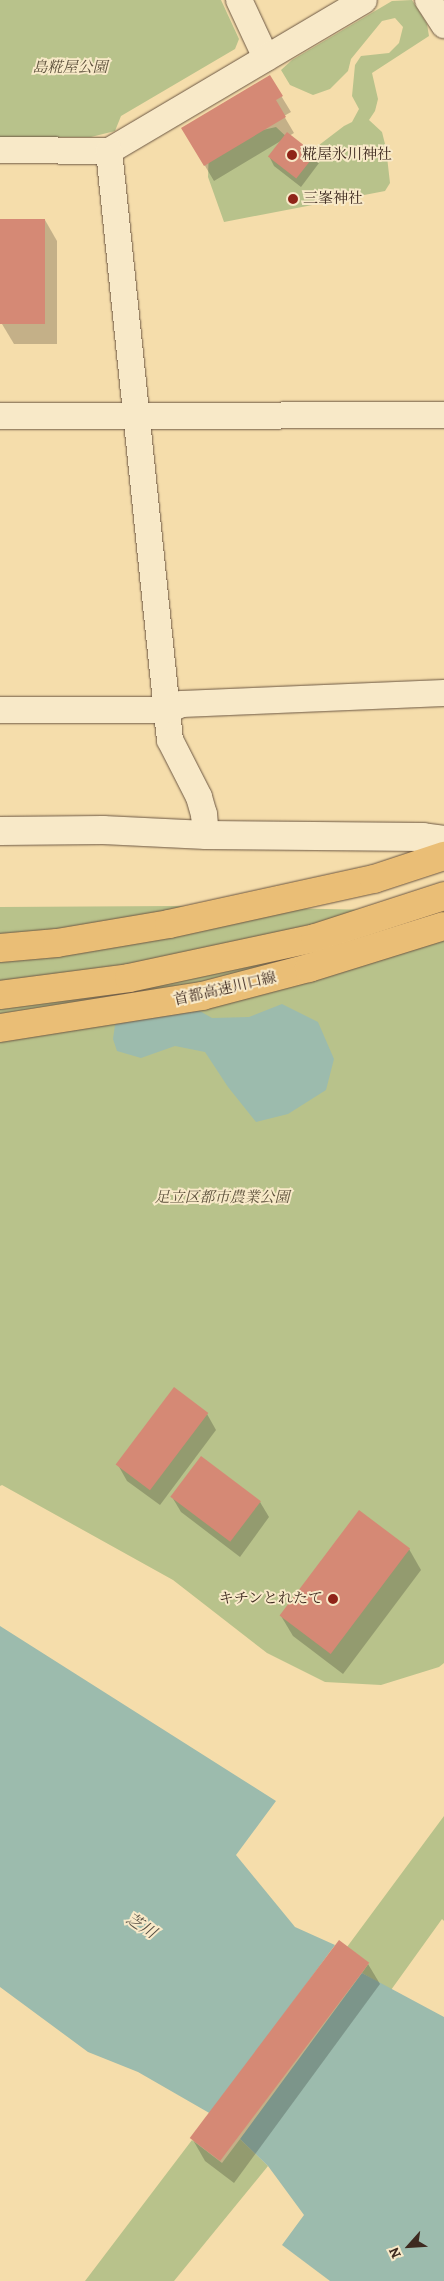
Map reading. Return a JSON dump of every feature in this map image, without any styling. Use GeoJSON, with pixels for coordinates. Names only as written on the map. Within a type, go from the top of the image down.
{"type":"FeatureCollection","features":[{"type":"Feature","properties":{"kind":"highway"},"geometry":{"type":"LineString","coordinates":[[0,948],[57,943],[169,924],[374,879],[444,856]]}},
{"type":"Feature","properties":{"kind":"highway"},"geometry":{"type":"LineString","coordinates":[[0,995],[129,978],[297,942],[444,896]]}},
{"type":"Feature","properties":{"kind":"highway","name":"首都高速川口線"},"geometry":{"type":"LineString","coordinates":[[0,1028],[202,996],[310,968],[444,926]]}},
{"type":"Feature","properties":{"kind":"street"},"geometry":{"type":"LineString","coordinates":[[239,0],[266,58]]}},
{"type":"Feature","properties":{"kind":"street"},"geometry":{"type":"LineString","coordinates":[[0,150],[109,151],[364,0]]}},
{"type":"Feature","properties":{"kind":"street"},"geometry":{"type":"LineString","coordinates":[[428,0],[444,25]]}},
{"type":"Feature","properties":{"kind":"street"},"geometry":{"type":"LineString","coordinates":[[109,151],[170,740],[199,796],[204,814],[206,834]]}},
{"type":"Feature","properties":{"kind":"street"},"geometry":{"type":"LineString","coordinates":[[0,416],[444,415]]}},
{"type":"Feature","properties":{"kind":"street"},"geometry":{"type":"LineString","coordinates":[[0,710],[168,710],[182,704],[444,692]]}},
{"type":"Feature","properties":{"kind":"street"},"geometry":{"type":"LineString","coordinates":[[0,831],[103,830],[206,834],[437,837]]}},
{"type":"Feature","properties":{"kind":"green space","name":"島糀屋公園"},"geometry":{"type":"Polygon","coordinates":[[[0,0],[221,0],[239,39],[235,49],[121,116],[115,131],[91,137],[0,137],[0,0]]]}},
{"type":"Feature","properties":{"kind":"green space"},"geometry":{"type":"Polygon","coordinates":[[[412,0],[427,24],[429,36],[372,73],[378,99],[375,111],[369,120],[382,132],[386,148],[390,183],[385,191],[224,222],[208,177],[209,147],[224,139],[276,127],[306,155],[352,122],[359,109],[352,96],[355,65],[361,56],[389,53],[399,43],[403,27],[395,18],[382,21],[351,59],[348,71],[330,89],[313,95],[290,85],[281,70],[292,60],[392,1],[412,0]]]}},
{"type":"Feature","properties":{"kind":"green space","name":"足立区都市農業公園"},"geometry":{"type":"Polygon","coordinates":[[[177,906],[444,910],[444,1663],[439,1667],[381,1685],[325,1682],[267,1653],[173,1580],[2,1485],[0,1486],[0,907],[177,906]]]}},
{"type":"Feature","properties":{"kind":"green space"},"geometry":{"type":"Polygon","coordinates":[[[444,1816],[444,1921],[442,1919],[391,1990],[362,1973],[369,1963],[347,1947],[444,1816]]]}},
{"type":"Feature","properties":{"kind":"green space"},"geometry":{"type":"Polygon","coordinates":[[[240,2139],[268,2166],[174,2281],[85,2281],[192,2140],[222,2163],[240,2139]]]}},
{"type":"Feature","properties":{"kind":"water"},"geometry":{"type":"Polygon","coordinates":[[[165,991],[212,1018],[249,1017],[282,1004],[318,1022],[334,1059],[326,1090],[288,1114],[256,1122],[228,1087],[205,1052],[175,1046],[141,1058],[117,1051],[113,1039],[116,1018],[165,991]]]}},
{"type":"Feature","properties":{"kind":"water","name":"芝川"},"geometry":{"type":"Polygon","coordinates":[[[0,1626],[276,1801],[236,1855],[295,1927],[335,1945],[211,2114],[138,2072],[88,2052],[0,1987],[0,1626]]]}},
{"type":"Feature","properties":{"kind":"water"},"geometry":{"type":"Polygon","coordinates":[[[362,1973],[444,2017],[444,2281],[330,2281],[282,2245],[304,2215],[268,2166],[240,2139],[362,1973]]]}},
{"type":"Feature","properties":{"kind":"building"},"geometry":{"type":"Polygon","coordinates":[[[270,75],[283,96],[276,100],[286,117],[204,166],[181,128],[270,75]]]}},
{"type":"Feature","properties":{"kind":"building"},"geometry":{"type":"Polygon","coordinates":[[[287,132],[315,154],[296,179],[268,156],[287,132]]]}},
{"type":"Feature","properties":{"kind":"building"},"geometry":{"type":"Polygon","coordinates":[[[0,219],[45,219],[45,324],[0,324],[0,219]]]}},
{"type":"Feature","properties":{"kind":"building"},"geometry":{"type":"Polygon","coordinates":[[[174,1387],[208,1413],[150,1490],[116,1464],[174,1387]]]}},
{"type":"Feature","properties":{"kind":"building"},"geometry":{"type":"Polygon","coordinates":[[[201,1456],[261,1501],[230,1542],[170,1497],[201,1456]]]}},
{"type":"Feature","properties":{"kind":"building"},"geometry":{"type":"Polygon","coordinates":[[[359,1510],[410,1549],[331,1654],[280,1615],[359,1510]]]}},
{"type":"Feature","properties":{"kind":"building"},"geometry":{"type":"Polygon","coordinates":[[[339,1940],[369,1963],[220,2161],[190,2138],[339,1940]]]}},
{"type":"Feature","properties":{"kind":"place","name":"糀屋氷川神社"},"geometry":{"type":"Point","coordinates":[292,155]}},
{"type":"Feature","properties":{"kind":"place","name":"三峯神社"},"geometry":{"type":"Point","coordinates":[293,199]}},
{"type":"Feature","properties":{"kind":"place","name":"キチンとれたて"},"geometry":{"type":"Point","coordinates":[333,1599]}}]}
